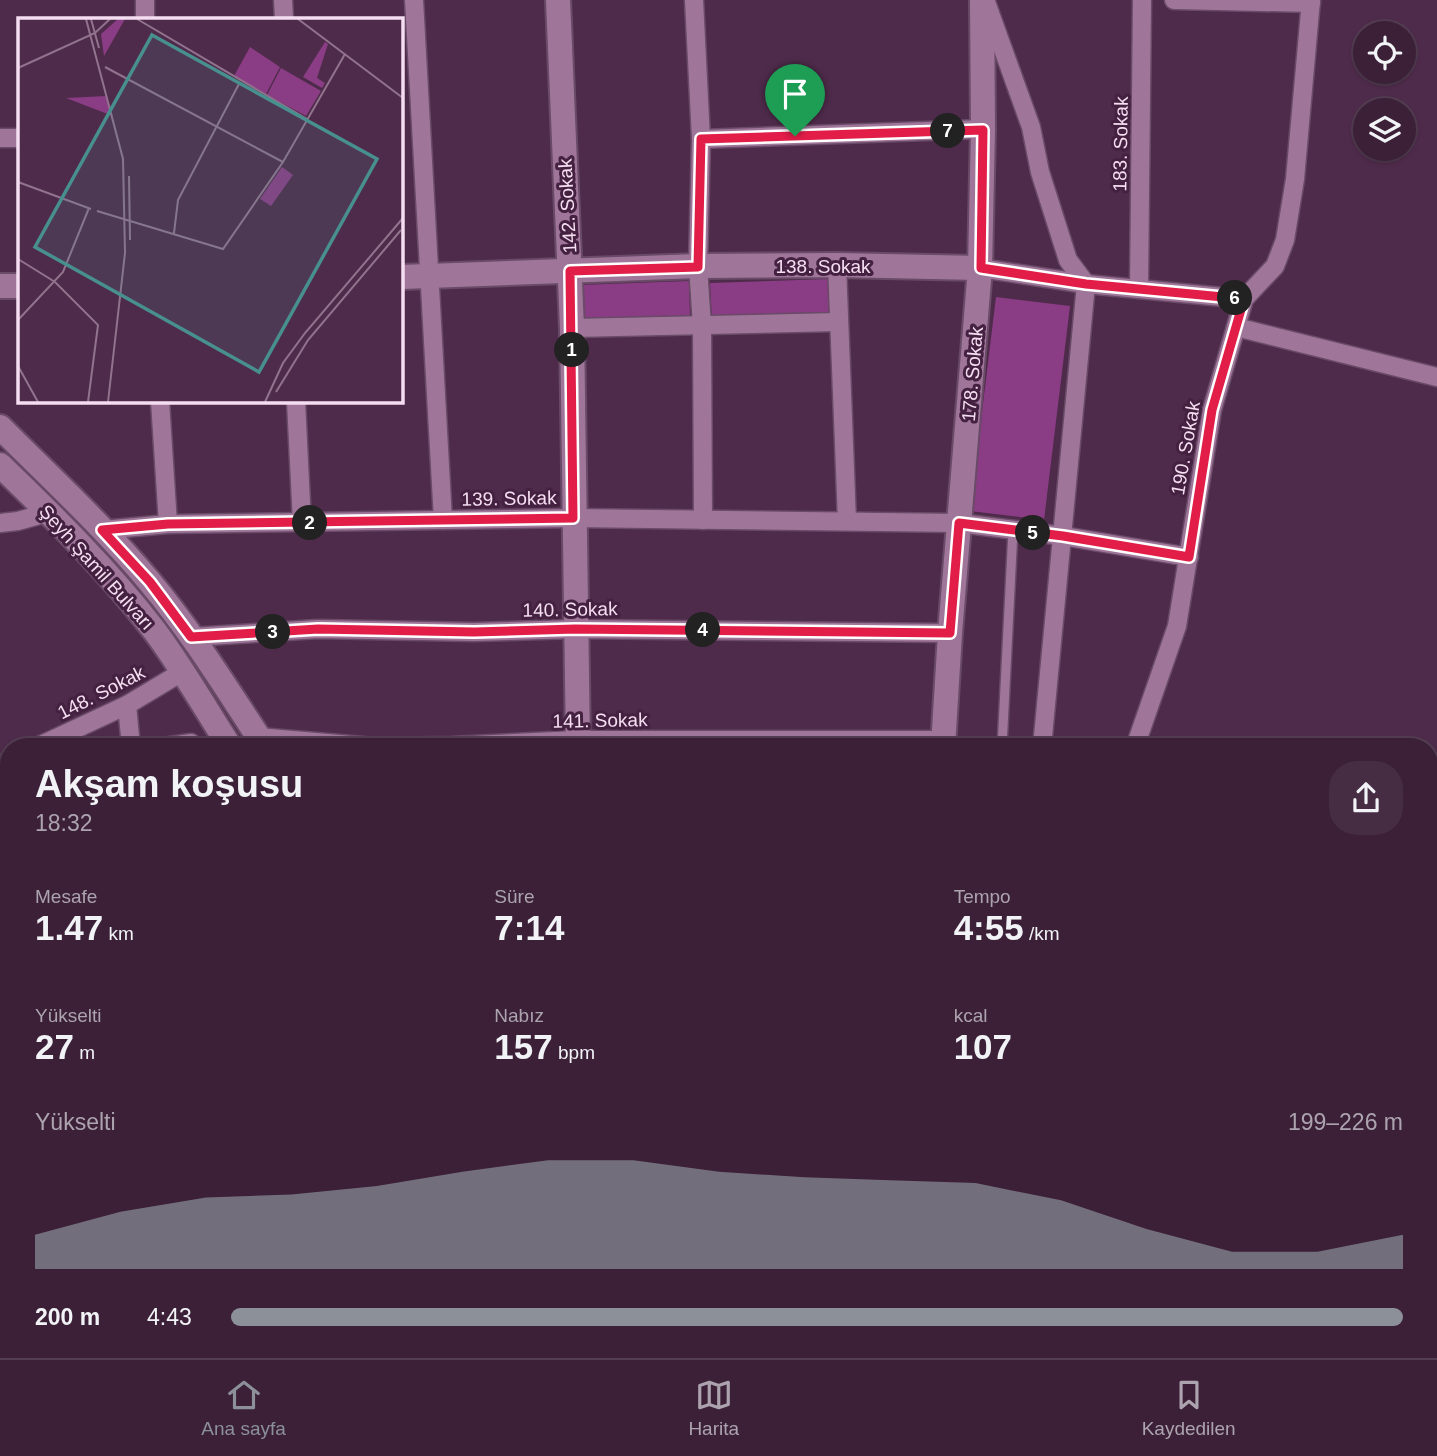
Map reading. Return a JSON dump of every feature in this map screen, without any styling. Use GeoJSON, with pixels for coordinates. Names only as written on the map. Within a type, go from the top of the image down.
{"type":"FeatureCollection","features":[{"type":"Feature","properties":{"kind":"street"},"geometry":{"type":"LineString","coordinates":[[145,0],[145,18]]}},
{"type":"Feature","properties":{"kind":"street"},"geometry":{"type":"LineString","coordinates":[[283,0],[284,18]]}},
{"type":"Feature","properties":{"kind":"street"},"geometry":{"type":"LineString","coordinates":[[414,0],[443,520]]}},
{"type":"Feature","properties":{"kind":"street","name":"142. Sokak"},"geometry":{"type":"LineString","coordinates":[[558,0],[572,328],[577,738]]}},
{"type":"Feature","properties":{"kind":"street"},"geometry":{"type":"LineString","coordinates":[[694,0],[701,139],[698,267],[702,326],[703,520]]}},
{"type":"Feature","properties":{"kind":"street"},"geometry":{"type":"LineString","coordinates":[[984,0],[1031,127],[1040,172],[1068,260],[1086,284],[1042,738]]}},
{"type":"Feature","properties":{"kind":"street","name":"178. Sokak"},"geometry":{"type":"LineString","coordinates":[[943,738],[981,268],[984,0]]}},
{"type":"Feature","properties":{"kind":"street","name":"183. Sokak"},"geometry":{"type":"LineString","coordinates":[[1139,289],[1142,0]]}},
{"type":"Feature","properties":{"kind":"street"},"geometry":{"type":"LineString","coordinates":[[1174,0],[1311,1]]}},
{"type":"Feature","properties":{"kind":"street","name":"190. Sokak"},"geometry":{"type":"LineString","coordinates":[[1138,738],[1177,626],[1212,410],[1244,299],[1275,266],[1285,240],[1295,178],[1311,1]]}},
{"type":"Feature","properties":{"kind":"street"},"geometry":{"type":"LineString","coordinates":[[701,139],[983,130]]}},
{"type":"Feature","properties":{"kind":"street"},"geometry":{"type":"LineString","coordinates":[[0,138],[18,138]]}},
{"type":"Feature","properties":{"kind":"street"},"geometry":{"type":"LineString","coordinates":[[837,265],[847,522]]}},
{"type":"Feature","properties":{"kind":"street","name":"138. Sokak"},"geometry":{"type":"LineString","coordinates":[[402,277],[698,267],[837,265],[981,268],[1086,284],[1244,299]]}},
{"type":"Feature","properties":{"kind":"street"},"geometry":{"type":"LineString","coordinates":[[0,286],[18,286]]}},
{"type":"Feature","properties":{"kind":"street"},"geometry":{"type":"LineString","coordinates":[[572,328],[838,322]]}},
{"type":"Feature","properties":{"kind":"street"},"geometry":{"type":"LineString","coordinates":[[1236,327],[1437,377]]}},
{"type":"Feature","properties":{"kind":"street"},"geometry":{"type":"LineString","coordinates":[[160,402],[168,524]]}},
{"type":"Feature","properties":{"kind":"street"},"geometry":{"type":"LineString","coordinates":[[296,402],[302,523]]}},
{"type":"Feature","properties":{"kind":"street","name":"Şeyh Şamil Bulvarı"},"geometry":{"type":"LineString","coordinates":[[0,427],[150,582],[191,637],[258,738]]}},
{"type":"Feature","properties":{"kind":"street","name":"Şeyh Şamil Bulvarı"},"geometry":{"type":"LineString","coordinates":[[0,465],[50,512],[124,592],[156,632],[224,738]]}},
{"type":"Feature","properties":{"kind":"street"},"geometry":{"type":"LineString","coordinates":[[0,523],[50,512]]}},
{"type":"Feature","properties":{"kind":"street","name":"139. Sokak"},"geometry":{"type":"LineString","coordinates":[[102,530],[168,524],[573,518],[959,523],[1063,536],[1189,557]]}},
{"type":"Feature","properties":{"kind":"street","name":"140. Sokak"},"geometry":{"type":"LineString","coordinates":[[191,637],[318,629],[950,633]]}},
{"type":"Feature","properties":{"kind":"street","name":"148. Sokak"},"geometry":{"type":"LineString","coordinates":[[56,738],[127,705],[183,672]]}},
{"type":"Feature","properties":{"kind":"street"},"geometry":{"type":"LineString","coordinates":[[127,705],[130,738]]}},
{"type":"Feature","properties":{"kind":"lane"},"geometry":{"type":"LineString","coordinates":[[1002,738],[1013,530]]}},
{"type":"Feature","properties":{"kind":"shaded area"},"geometry":{"type":"Polygon","coordinates":[[[828,279],[829,315],[712,321],[710,283],[828,279]]]}},
{"type":"Feature","properties":{"kind":"shaded area"},"geometry":{"type":"Polygon","coordinates":[[[689,281],[690,318],[580,323],[579,285],[689,281]]]}},
{"type":"Feature","properties":{"kind":"shaded area"},"geometry":{"type":"Polygon","coordinates":[[[996,297],[1070,306],[1044,520],[970,511],[996,297]]]}},
{"type":"Feature","properties":{"kind":"route"},"geometry":{"type":"LineString","coordinates":[[983,130],[981,268],[1086,284],[1244,299],[1212,410],[1189,557],[1063,536],[959,523],[950,633],[318,629],[191,637],[150,582],[102,530],[168,524],[573,518],[570,271],[698,267],[701,139],[795,136],[983,130]]}}]}
